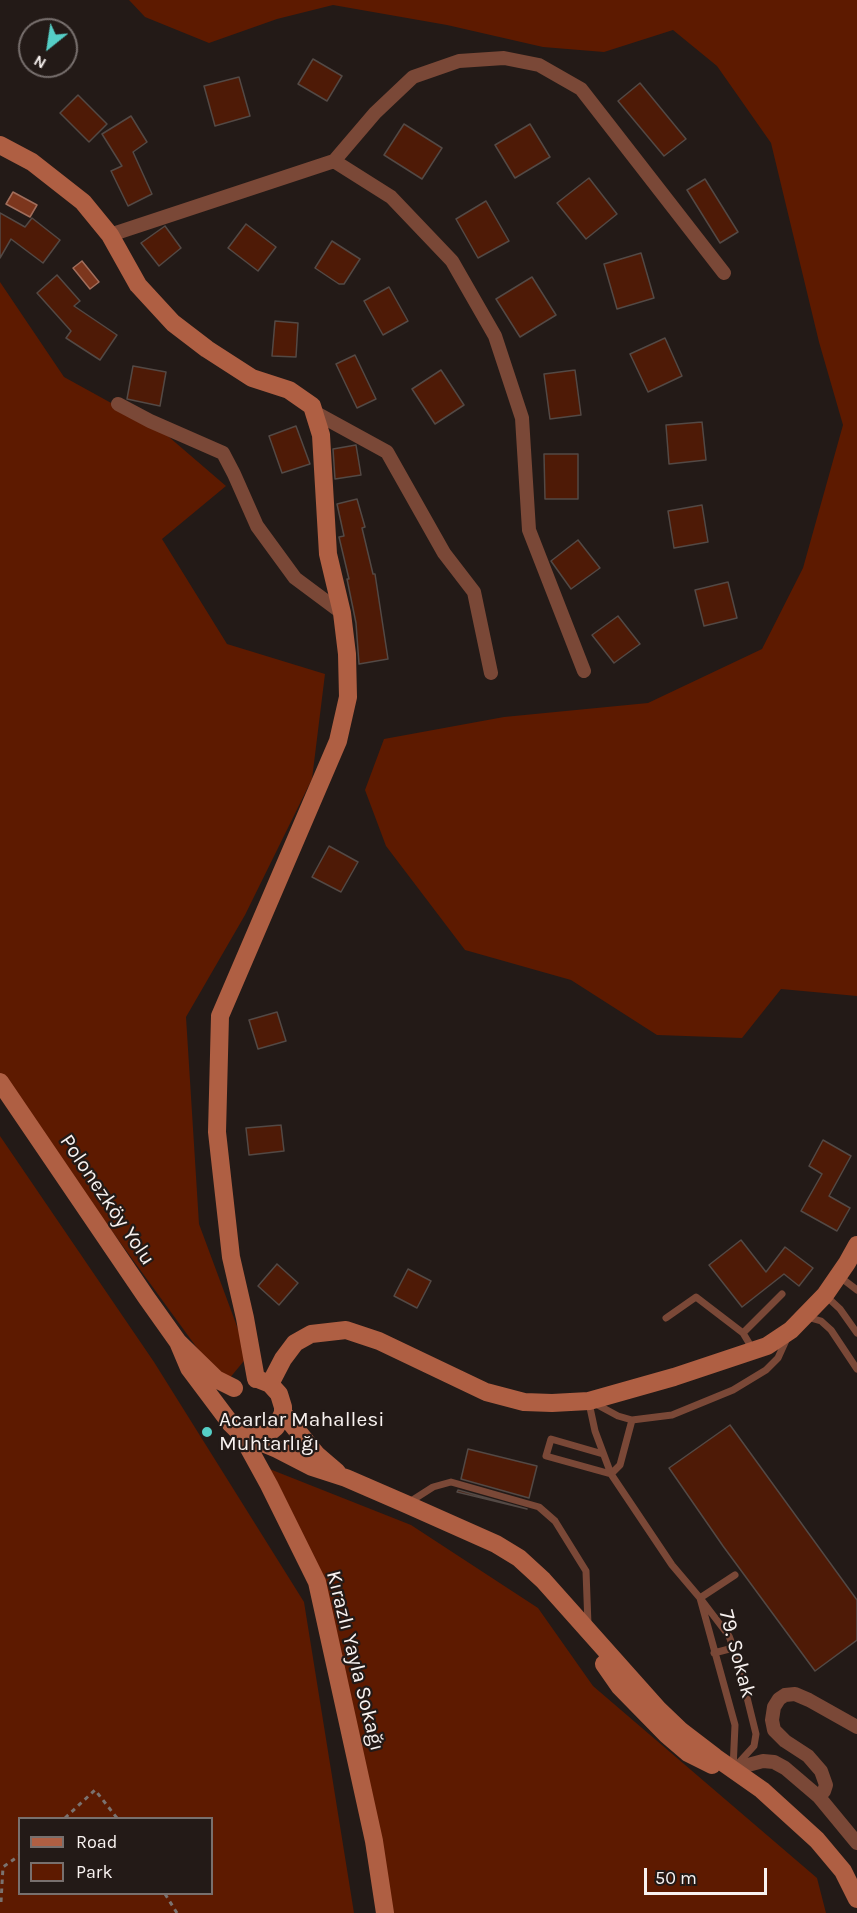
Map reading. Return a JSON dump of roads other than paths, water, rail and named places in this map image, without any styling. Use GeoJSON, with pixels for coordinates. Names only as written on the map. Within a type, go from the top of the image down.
{"type":"FeatureCollection","features":[{"type":"Feature","properties":{"kind":"street"},"geometry":{"type":"LineString","coordinates":[[110,235],[334,161],[375,113],[413,77],[459,61],[504,58],[539,65],[581,89],[724,273]]}},
{"type":"Feature","properties":{"kind":"street"},"geometry":{"type":"LineString","coordinates":[[0,145],[32,162],[83,202],[110,235],[138,285],[173,323],[207,349],[252,378],[289,390],[312,406],[321,435],[328,554],[342,613],[347,654],[348,697],[338,741],[220,1016],[217,1132],[231,1257],[263,1381],[279,1394],[283,1407],[283,1413],[276,1427],[264,1435],[256,1437],[241,1434]]}},
{"type":"Feature","properties":{"kind":"street"},"geometry":{"type":"LineString","coordinates":[[334,161],[391,197],[452,261],[495,336],[522,418],[529,530],[584,671]]}},
{"type":"Feature","properties":{"kind":"street"},"geometry":{"type":"LineString","coordinates":[[118,404],[150,421],[223,453],[257,526],[295,578],[342,613]]}},
{"type":"Feature","properties":{"kind":"street"},"geometry":{"type":"LineString","coordinates":[[314,412],[387,452],[444,554],[474,592],[491,673]]}},
{"type":"Feature","properties":{"kind":"street","name":"Polonezköy Yolu"},"geometry":{"type":"LineString","coordinates":[[3,1090],[178,1342]]}},
{"type":"Feature","properties":{"kind":"street"},"geometry":{"type":"LineString","coordinates":[[263,1381],[296,1343],[311,1334],[346,1330],[379,1341],[486,1392],[524,1402],[552,1404],[589,1401],[674,1377],[767,1346],[791,1330],[825,1294],[857,1245]]}},
{"type":"Feature","properties":{"kind":"street"},"geometry":{"type":"LineString","coordinates":[[178,1342],[216,1379],[234,1388]]}},
{"type":"Feature","properties":{"kind":"street"},"geometry":{"type":"LineString","coordinates":[[178,1342],[189,1368],[241,1434],[312,1467],[346,1478],[496,1544],[519,1558],[543,1580],[589,1633],[599,1657],[620,1687],[667,1735],[688,1753],[706,1764],[733,1769],[762,1790],[817,1840],[843,1871],[857,1899]]}},
{"type":"Feature","properties":{"kind":"street"},"geometry":{"type":"LineString","coordinates":[[228,1418],[226,1402],[234,1388],[248,1380],[263,1381]]}},
{"type":"Feature","properties":{"kind":"street"},"geometry":{"type":"LineString","coordinates":[[283,1413],[316,1455],[346,1478]]}},
{"type":"Feature","properties":{"kind":"street","name":"Kırazlı Yayla Sokağı"},"geometry":{"type":"LineString","coordinates":[[241,1434],[269,1485],[316,1582],[374,1841],[385,1913]]}},
{"type":"Feature","properties":{"kind":"street","name":"79. Sokak"},"geometry":{"type":"LineString","coordinates":[[819,1797],[825,1791],[826,1785],[821,1771],[808,1756],[774,1730],[772,1720],[774,1707],[785,1695],[795,1694],[857,1727]]}},
{"type":"Feature","properties":{"kind":"street"},"geometry":{"type":"LineString","coordinates":[[733,1769],[763,1761],[774,1762],[785,1768],[819,1797],[857,1843]]}},
{"type":"Feature","properties":{"kind":"lane"},"geometry":{"type":"LineString","coordinates":[[838,1276],[857,1290]]}},
{"type":"Feature","properties":{"kind":"lane"},"geometry":{"type":"LineString","coordinates":[[743,1333],[782,1294]]}},
{"type":"Feature","properties":{"kind":"lane"},"geometry":{"type":"LineString","coordinates":[[825,1294],[840,1309],[857,1333]]}},
{"type":"Feature","properties":{"kind":"lane"},"geometry":{"type":"LineString","coordinates":[[666,1318],[696,1297],[743,1333],[753,1350]]}},
{"type":"Feature","properties":{"kind":"lane"},"geometry":{"type":"LineString","coordinates":[[804,1316],[821,1321],[831,1330],[857,1369]]}},
{"type":"Feature","properties":{"kind":"lane"},"geometry":{"type":"LineString","coordinates":[[589,1401],[618,1416],[632,1420],[672,1415],[733,1390],[766,1370],[778,1358],[791,1330]]}},
{"type":"Feature","properties":{"kind":"lane"},"geometry":{"type":"LineString","coordinates":[[589,1401],[595,1431],[611,1474],[672,1564],[700,1598],[735,1575]]}},
{"type":"Feature","properties":{"kind":"lane"},"geometry":{"type":"LineString","coordinates":[[611,1474],[620,1465],[632,1420]]}},
{"type":"Feature","properties":{"kind":"lane"},"geometry":{"type":"LineString","coordinates":[[603,1454],[551,1439],[546,1456],[611,1474]]}},
{"type":"Feature","properties":{"kind":"lane"},"geometry":{"type":"LineString","coordinates":[[406,1504],[433,1487],[451,1482],[539,1507],[555,1521],[586,1571],[589,1633]]}},
{"type":"Feature","properties":{"kind":"lane","name":"79. Sokak"},"geometry":{"type":"LineString","coordinates":[[700,1598],[729,1636],[756,1734],[754,1746],[733,1769]]}},
{"type":"Feature","properties":{"kind":"lane","name":"79. Sokak"},"geometry":{"type":"LineString","coordinates":[[700,1598],[735,1725],[733,1769]]}},
{"type":"Feature","properties":{"kind":"lane"},"geometry":{"type":"LineString","coordinates":[[714,1653],[733,1647]]}},
{"type":"Feature","properties":{"kind":"place","name":"Acarlar Mahallesi Muhtarlığı"},"geometry":{"type":"Point","coordinates":[207,1432]}}]}
